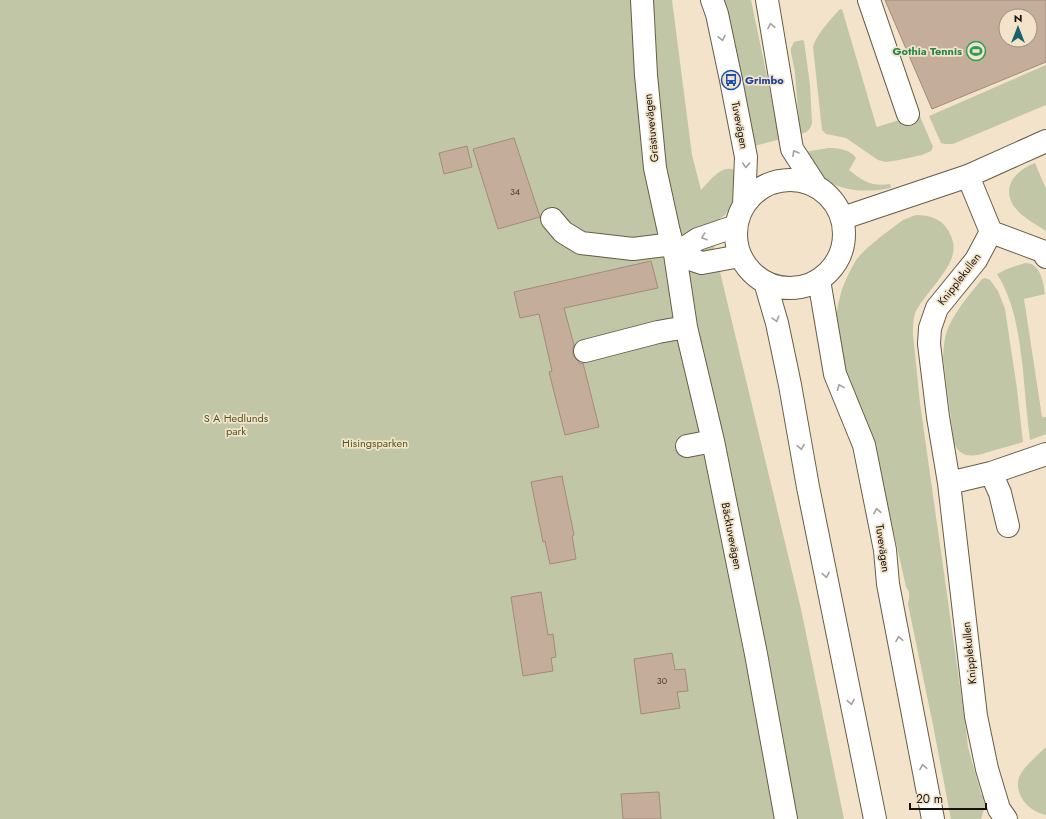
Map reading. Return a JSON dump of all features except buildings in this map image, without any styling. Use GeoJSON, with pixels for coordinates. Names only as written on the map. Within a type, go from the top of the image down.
{"type":"FeatureCollection","features":[{"type":"Feature","properties":{"kind":"street","name":"Grästuvevägen"},"geometry":{"type":"LineString","coordinates":[[642,0],[646,74],[655,168],[674,249]]}},
{"type":"Feature","properties":{"kind":"street","name":"Tuvevägen"},"geometry":{"type":"LineString","coordinates":[[712,0],[717,14],[746,157],[744,205]]}},
{"type":"Feature","properties":{"kind":"street","name":"Tuvevägen"},"geometry":{"type":"LineString","coordinates":[[767,0],[792,149],[816,186]]}},
{"type":"Feature","properties":{"kind":"street"},"geometry":{"type":"LineString","coordinates":[[869,0],[908,114]]}},
{"type":"Feature","properties":{"kind":"street"},"geometry":{"type":"LineString","coordinates":[[843,218],[968,176],[1046,141]]}},
{"type":"Feature","properties":{"kind":"street"},"geometry":{"type":"LineString","coordinates":[[968,176],[992,232],[1042,251],[1046,256]]}},
{"type":"Feature","properties":{"kind":"street","name":"Tuvevägen"},"geometry":{"type":"LineString","coordinates":[[785,180],[801,180],[816,186],[833,199],[843,218],[845,232],[844,246],[839,260],[830,272],[819,280],[806,286],[792,289],[778,287],[765,282],[750,271],[740,256],[736,241],[736,226],[744,205],[755,192],[769,184],[785,180]]}},
{"type":"Feature","properties":{"kind":"street"},"geometry":{"type":"LineString","coordinates":[[552,219],[563,232],[581,243],[633,249],[674,249],[736,226]]}},
{"type":"Feature","properties":{"kind":"street","name":"Knipplekullen"},"geometry":{"type":"LineString","coordinates":[[992,232],[976,260],[937,308],[930,328],[929,344],[938,417],[949,483],[976,716],[989,775],[999,809],[1006,819]]}},
{"type":"Feature","properties":{"kind":"street"},"geometry":{"type":"LineString","coordinates":[[674,249],[702,263],[740,256]]}},
{"type":"Feature","properties":{"kind":"street","name":"Bäcktuvevägen"},"geometry":{"type":"LineString","coordinates":[[674,249],[686,327],[713,441],[756,654],[786,819]]}},
{"type":"Feature","properties":{"kind":"street","name":"Tuvevägen"},"geometry":{"type":"LineString","coordinates":[[819,280],[835,374],[864,445],[885,550],[888,584],[933,819]]}},
{"type":"Feature","properties":{"kind":"street"},"geometry":{"type":"LineString","coordinates":[[765,282],[777,323],[790,385],[808,487],[875,819]]}},
{"type":"Feature","properties":{"kind":"street"},"geometry":{"type":"LineString","coordinates":[[585,351],[658,332],[686,327]]}},
{"type":"Feature","properties":{"kind":"street"},"geometry":{"type":"LineString","coordinates":[[687,446],[713,441]]}},
{"type":"Feature","properties":{"kind":"street"},"geometry":{"type":"LineString","coordinates":[[949,483],[991,473],[1046,454]]}},
{"type":"Feature","properties":{"kind":"street"},"geometry":{"type":"LineString","coordinates":[[991,473],[1000,493],[1008,526]]}},
{"type":"Feature","properties":{"kind":"green space","name":"Hisingsparken"},"geometry":{"type":"Polygon","coordinates":[[[0,0],[672,0],[692,155],[701,190],[720,171],[725,169],[735,170],[735,200],[725,215],[709,226],[801,609],[844,819],[0,819],[0,0]]]}},
{"type":"Feature","properties":{"kind":"green space"},"geometry":{"type":"Polygon","coordinates":[[[723,0],[751,0],[780,139],[754,146],[723,0]]]}},
{"type":"Feature","properties":{"kind":"green space"},"geometry":{"type":"Polygon","coordinates":[[[842,9],[877,127],[919,114],[933,147],[931,151],[922,155],[886,162],[878,160],[846,138],[826,134],[822,130],[813,47],[817,37],[824,27],[839,10],[842,9]]]}},
{"type":"Feature","properties":{"kind":"green space"},"geometry":{"type":"Polygon","coordinates":[[[804,41],[810,85],[812,123],[808,131],[800,134],[795,73],[791,48],[794,42],[804,41]]]}},
{"type":"Feature","properties":{"kind":"green space"},"geometry":{"type":"Polygon","coordinates":[[[1046,65],[1046,105],[953,144],[941,143],[929,116],[1046,65]]]}},
{"type":"Feature","properties":{"kind":"green space"},"geometry":{"type":"Polygon","coordinates":[[[828,148],[844,150],[853,155],[856,158],[849,170],[859,177],[872,184],[890,184],[891,188],[882,190],[852,190],[843,188],[825,180],[816,172],[805,152],[828,148]]]}},
{"type":"Feature","properties":{"kind":"green space"},"geometry":{"type":"Polygon","coordinates":[[[1035,163],[1046,189],[1046,231],[1020,213],[1012,204],[1010,196],[1009,189],[1015,176],[1020,171],[1035,163]]]}},
{"type":"Feature","properties":{"kind":"green space"},"geometry":{"type":"Polygon","coordinates":[[[916,215],[934,218],[942,223],[952,238],[954,250],[947,267],[916,311],[913,335],[920,403],[968,747],[981,794],[986,803],[981,819],[951,819],[908,604],[909,593],[906,587],[877,457],[843,366],[836,317],[842,289],[856,260],[879,238],[903,220],[916,215]]]}},
{"type":"Feature","properties":{"kind":"green space"},"geometry":{"type":"Polygon","coordinates":[[[1025,263],[1035,266],[1038,270],[1042,279],[1045,294],[1024,299],[1042,417],[1046,417],[1046,434],[1030,440],[1018,333],[1008,296],[997,274],[1025,263]]]}},
{"type":"Feature","properties":{"kind":"green space"},"geometry":{"type":"Polygon","coordinates":[[[985,278],[990,280],[998,291],[1005,309],[1023,442],[972,456],[962,453],[957,449],[954,443],[943,357],[944,342],[952,320],[968,296],[982,279],[985,278]]]}},
{"type":"Feature","properties":{"kind":"green space"},"geometry":{"type":"Polygon","coordinates":[[[1046,747],[1046,815],[1037,812],[1024,802],[1019,792],[1018,782],[1022,772],[1030,762],[1046,747]]]}},
{"type":"Feature","properties":{"kind":"place","name":"Gothia Tennis"},"geometry":{"type":"Point","coordinates":[976,51]}},
{"type":"Feature","properties":{"kind":"place","name":"Grimbo"},"geometry":{"type":"Point","coordinates":[731,80]}},
{"type":"Feature","properties":{"kind":"park label","name":"S A Hedlunds park"},"geometry":{"type":"Point","coordinates":[236,424]}}]}
